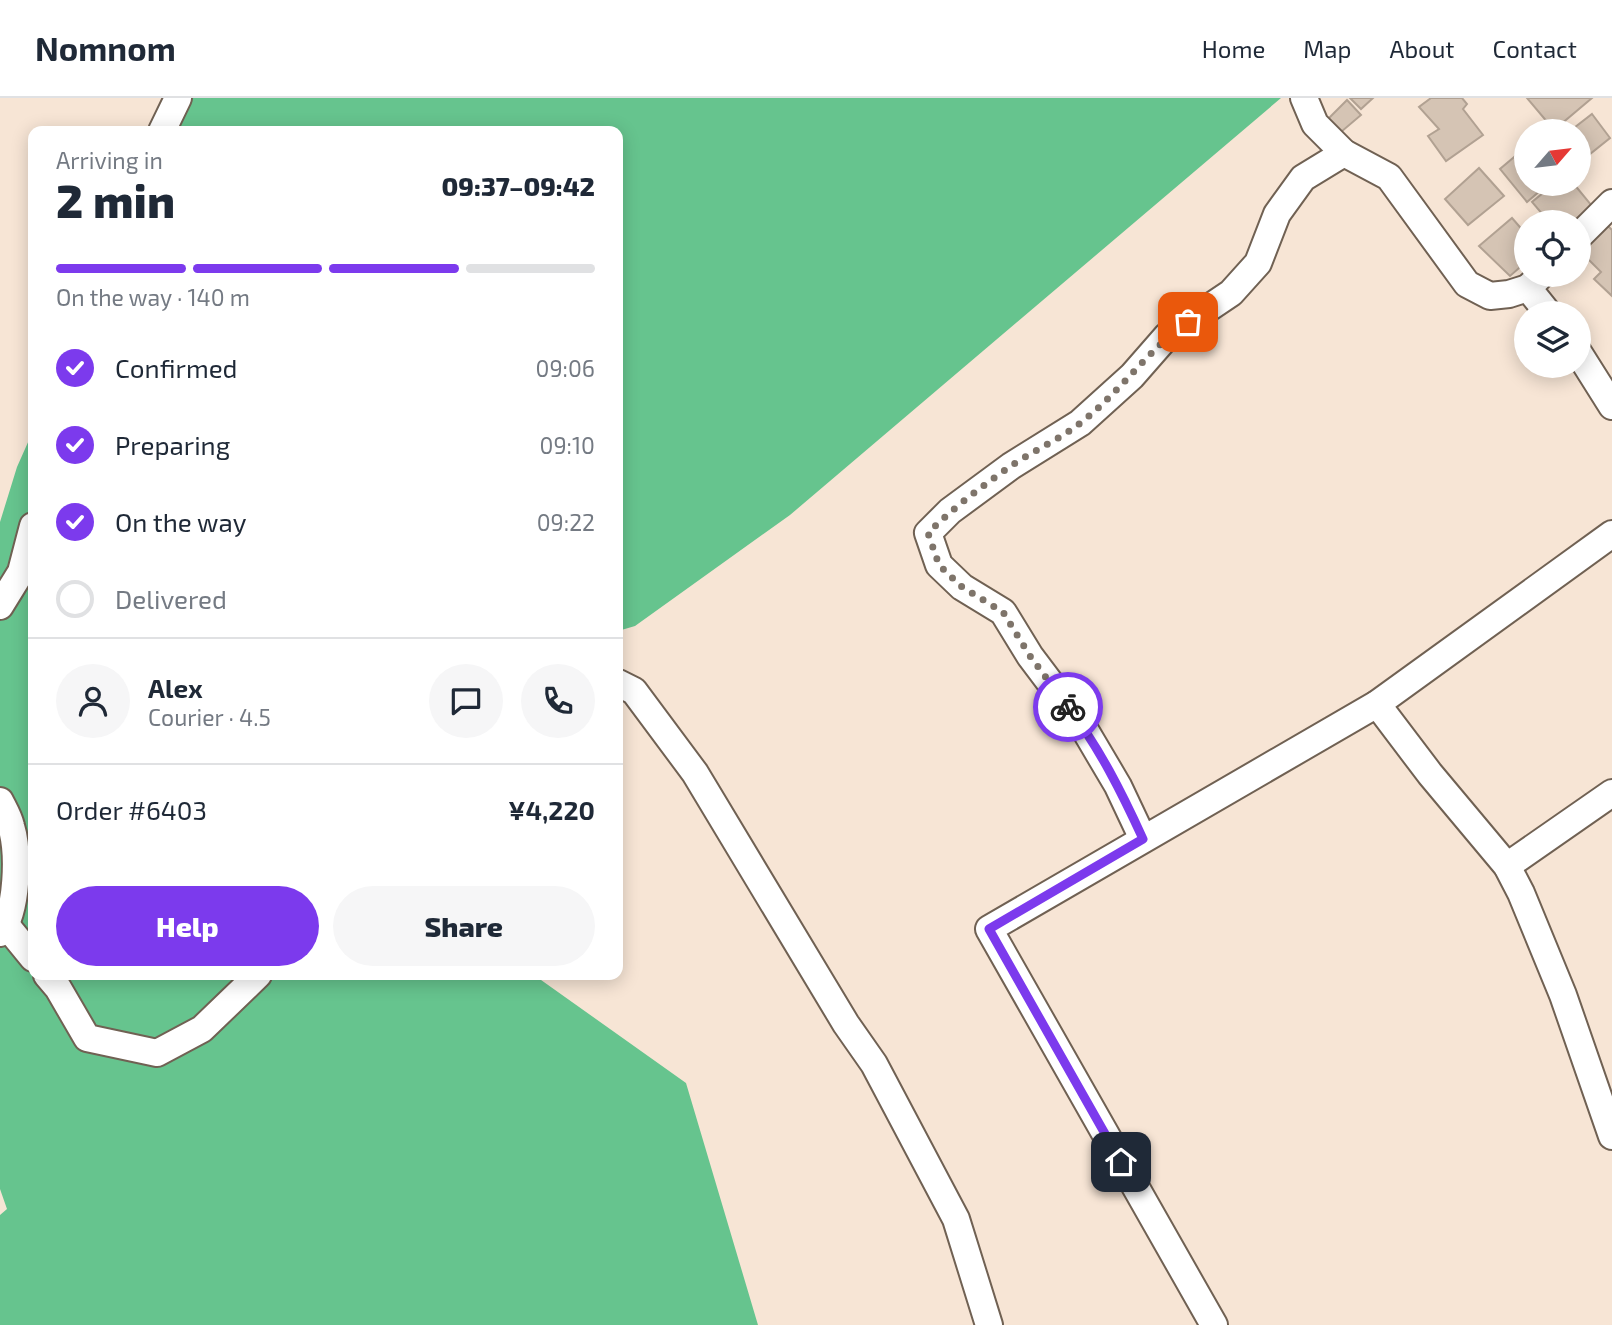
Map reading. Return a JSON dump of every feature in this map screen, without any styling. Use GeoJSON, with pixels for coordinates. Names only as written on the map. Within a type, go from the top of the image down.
{"type":"FeatureCollection","features":[{"type":"Feature","properties":{"kind":"street"},"geometry":{"type":"LineString","coordinates":[[164,126],[178,98]]}},
{"type":"Feature","properties":{"kind":"street"},"geometry":{"type":"LineString","coordinates":[[1304,98],[1315,124],[1345,153],[1389,177],[1467,285],[1490,296],[1509,294],[1522,287]]}},
{"type":"Feature","properties":{"kind":"street"},"geometry":{"type":"LineString","coordinates":[[1143,839],[1118,786],[1082,725],[1030,656],[1003,612],[962,587],[939,565],[928,533],[950,511],[1011,466],[1080,423],[1132,376],[1167,336],[1231,293],[1258,263],[1276,214],[1303,178],[1345,153]]}},
{"type":"Feature","properties":{"kind":"street"},"geometry":{"type":"LineString","coordinates":[[1591,224],[1612,203]]}},
{"type":"Feature","properties":{"kind":"street"},"geometry":{"type":"LineString","coordinates":[[1591,373],[1612,406]]}},
{"type":"Feature","properties":{"kind":"street"},"geometry":{"type":"LineString","coordinates":[[1214,1325],[989,929],[1377,704],[1612,534]]}},
{"type":"Feature","properties":{"kind":"street"},"geometry":{"type":"LineString","coordinates":[[0,606],[21,572],[28,545]]}},
{"type":"Feature","properties":{"kind":"street"},"geometry":{"type":"LineString","coordinates":[[623,685],[635,691],[695,773],[846,1024],[874,1064],[956,1219],[989,1325]]}},
{"type":"Feature","properties":{"kind":"street"},"geometry":{"type":"LineString","coordinates":[[1377,704],[1430,774],[1507,866],[1563,995],[1612,1136]]}},
{"type":"Feature","properties":{"kind":"street"},"geometry":{"type":"LineString","coordinates":[[1507,866],[1612,793]]}},
{"type":"Feature","properties":{"kind":"street"},"geometry":{"type":"LineString","coordinates":[[0,801],[11,823],[15,842],[15,886],[3,929],[28,953]]}},
{"type":"Feature","properties":{"kind":"street"},"geometry":{"type":"LineString","coordinates":[[51,980],[87,1038],[157,1053],[202,1029],[253,980]]}},
{"type":"Feature","properties":{"kind":"green space"},"geometry":{"type":"Polygon","coordinates":[[[179,98],[1281,98],[790,515],[635,626],[623,630],[623,126],[166,126],[179,98]]]}},
{"type":"Feature","properties":{"kind":"green space"},"geometry":{"type":"Polygon","coordinates":[[[28,442],[28,980],[541,980],[686,1083],[758,1325],[0,1325],[0,1215],[7,1209],[0,1189],[0,522],[17,467],[28,442]]]}},
{"type":"Feature","properties":{"kind":"building"},"geometry":{"type":"Polygon","coordinates":[[[1350,98],[1373,98],[1361,109],[1350,98]]]}},
{"type":"Feature","properties":{"kind":"building"},"geometry":{"type":"Polygon","coordinates":[[[1431,98],[1462,98],[1467,104],[1463,109],[1483,135],[1446,161],[1428,136],[1439,129],[1419,107],[1431,98]]]}},
{"type":"Feature","properties":{"kind":"building"},"geometry":{"type":"Polygon","coordinates":[[[1527,98],[1592,98],[1567,119],[1545,119],[1527,98]]]}},
{"type":"Feature","properties":{"kind":"building"},"geometry":{"type":"Polygon","coordinates":[[[1347,100],[1361,115],[1341,132],[1328,119],[1347,100]]]}},
{"type":"Feature","properties":{"kind":"building"},"geometry":{"type":"Polygon","coordinates":[[[1592,114],[1610,138],[1591,153],[1591,119],[1586,119],[1592,114]]]}},
{"type":"Feature","properties":{"kind":"building"},"geometry":{"type":"Polygon","coordinates":[[[1514,157],[1514,186],[1500,169],[1514,157]]]}},
{"type":"Feature","properties":{"kind":"building"},"geometry":{"type":"Polygon","coordinates":[[[1479,168],[1504,196],[1468,225],[1445,199],[1479,168]]]}},
{"type":"Feature","properties":{"kind":"building"},"geometry":{"type":"Polygon","coordinates":[[[1522,196],[1534,196],[1527,202],[1522,196]]]}},
{"type":"Feature","properties":{"kind":"building"},"geometry":{"type":"Polygon","coordinates":[[[1539,196],[1584,196],[1592,206],[1587,210],[1539,210],[1532,202],[1539,196]]]}},
{"type":"Feature","properties":{"kind":"building"},"geometry":{"type":"Polygon","coordinates":[[[1512,218],[1514,272],[1510,276],[1479,246],[1512,218]]]}},
{"type":"Feature","properties":{"kind":"building"},"geometry":{"type":"Polygon","coordinates":[[[1607,225],[1612,230],[1612,296],[1594,279],[1601,272],[1591,262],[1591,242],[1607,225]]]}},
{"type":"Feature","properties":{"kind":"way so far"},"geometry":{"type":"LineString","coordinates":[[1068,707],[1030,656],[1003,612],[962,587],[939,565],[928,533],[950,511],[1011,466],[1080,423],[1132,376],[1167,336],[1188,322]]}},
{"type":"Feature","properties":{"kind":"route"},"geometry":{"type":"LineString","coordinates":[[1068,707],[1082,725],[1118,786],[1143,839],[989,929],[1121,1162]]}}]}
